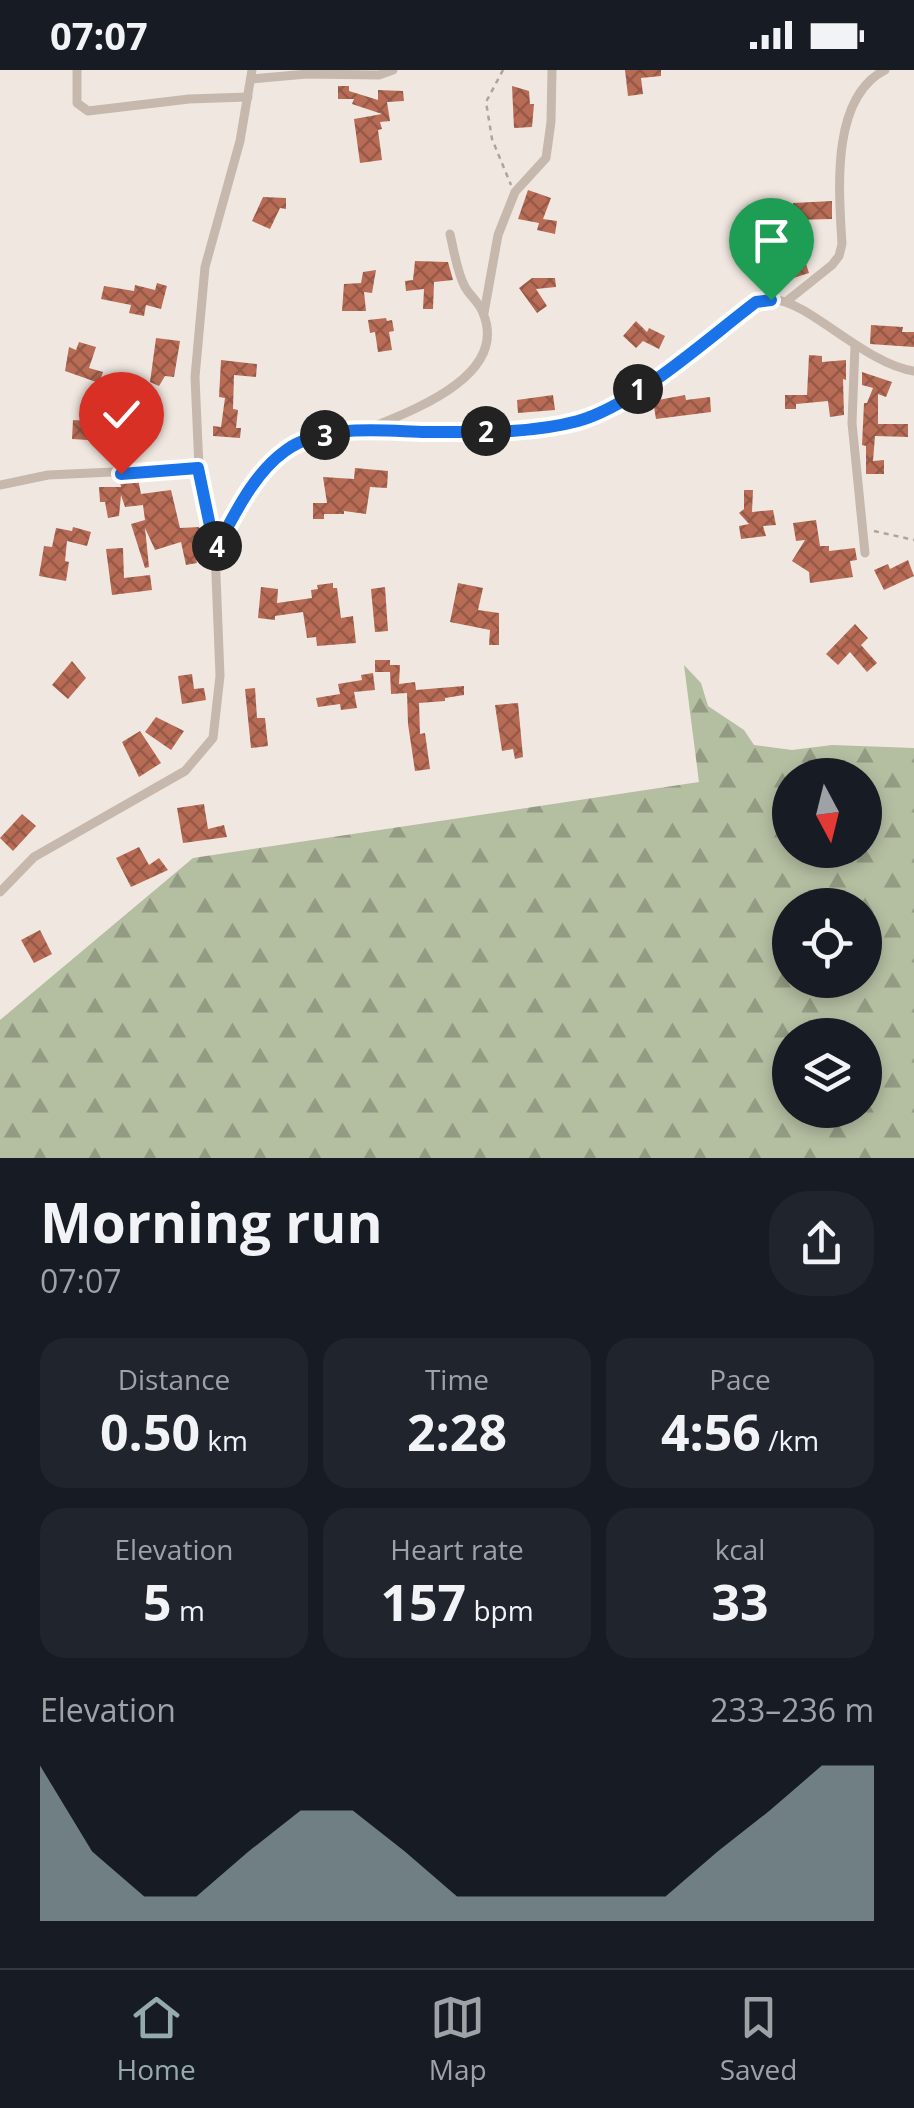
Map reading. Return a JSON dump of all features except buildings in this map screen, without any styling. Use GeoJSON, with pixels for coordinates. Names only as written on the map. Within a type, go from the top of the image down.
{"type":"FeatureCollection","features":[{"type":"Feature","properties":{"kind":"street"},"geometry":{"type":"LineString","coordinates":[[77,70],[78,103],[88,111],[189,99],[248,97]]}},
{"type":"Feature","properties":{"kind":"street"},"geometry":{"type":"LineString","coordinates":[[0,892],[34,857],[186,771],[213,738],[220,676],[215,550],[198,468],[195,377],[204,267],[240,142],[251,74],[379,75],[394,70]]}},
{"type":"Feature","properties":{"kind":"street"},"geometry":{"type":"LineString","coordinates":[[363,431],[402,415],[455,385],[480,364],[487,341],[484,314],[498,235],[515,192],[546,158],[552,70]]}},
{"type":"Feature","properties":{"kind":"street"},"geometry":{"type":"LineString","coordinates":[[787,301],[839,256],[840,156],[859,93],[874,73],[885,70]]}},
{"type":"Feature","properties":{"kind":"street"},"geometry":{"type":"LineString","coordinates":[[450,234],[465,287],[484,314]]}},
{"type":"Feature","properties":{"kind":"street"},"geometry":{"type":"LineString","coordinates":[[215,550],[264,470],[286,450],[311,437],[363,431],[534,430],[580,420],[612,407],[756,302],[787,301],[886,365],[914,372]]}},
{"type":"Feature","properties":{"kind":"street"},"geometry":{"type":"LineString","coordinates":[[854,346],[852,423],[865,553]]}},
{"type":"Feature","properties":{"kind":"street"},"geometry":{"type":"LineString","coordinates":[[0,485],[48,475],[198,468]]}},
{"type":"Feature","properties":{"kind":"path"},"geometry":{"type":"LineString","coordinates":[[504,70],[486,102],[492,139],[515,192]]}},
{"type":"Feature","properties":{"kind":"path"},"geometry":{"type":"LineString","coordinates":[[862,529],[914,540]]}},
{"type":"Feature","properties":{"kind":"green space"},"geometry":{"type":"Polygon","coordinates":[[[684,665],[701,683],[708,706],[744,730],[754,745],[792,750],[832,745],[914,748],[914,1158],[0,1158],[0,1020],[193,858],[699,782],[684,665]]]}},
{"type":"Feature","properties":{"kind":"route"},"geometry":{"type":"LineString","coordinates":[[121,474],[198,468],[215,550],[264,470],[286,450],[311,437],[363,431],[534,430],[580,420],[612,407],[756,302],[771,300]]}}]}
